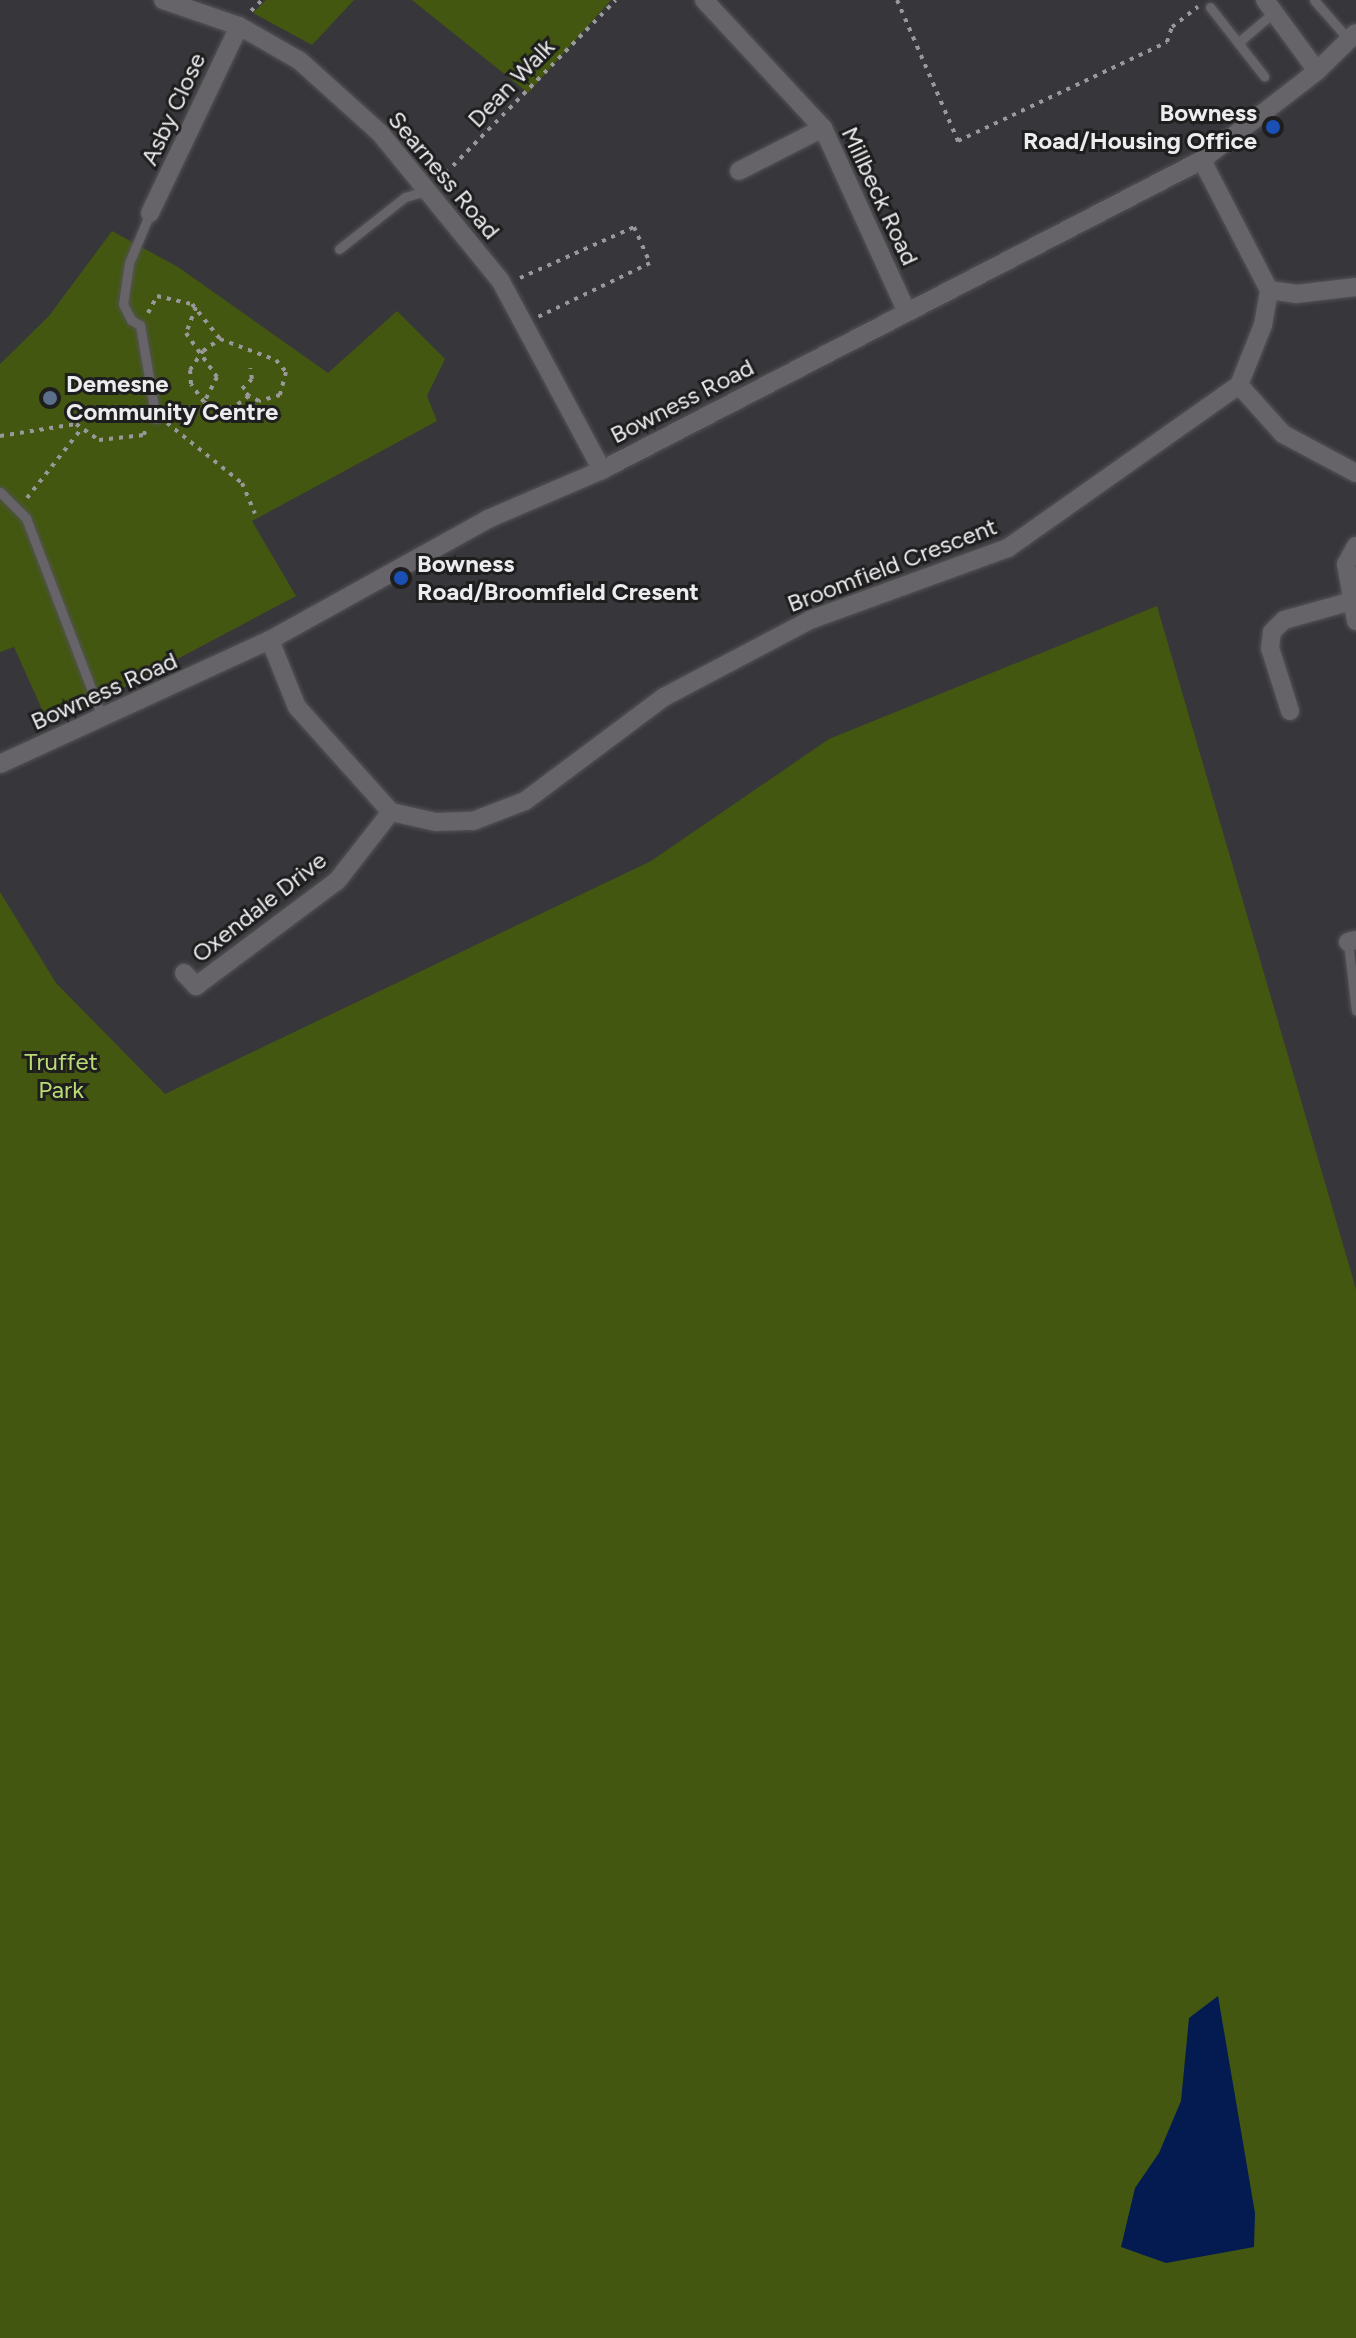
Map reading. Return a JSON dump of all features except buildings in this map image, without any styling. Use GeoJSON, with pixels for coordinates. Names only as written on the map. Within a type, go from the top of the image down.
{"type":"FeatureCollection","features":[{"type":"Feature","properties":{"kind":"street","name":"Searness Road"},"geometry":{"type":"LineString","coordinates":[[163,0],[239,26],[300,61],[380,133],[503,285],[602,470]]}},
{"type":"Feature","properties":{"kind":"street","name":"Millbeck Road"},"geometry":{"type":"LineString","coordinates":[[704,0],[823,128],[907,312]]}},
{"type":"Feature","properties":{"kind":"street"},"geometry":{"type":"LineString","coordinates":[[1270,6],[1317,71]]}},
{"type":"Feature","properties":{"kind":"street","name":"Asby Close"},"geometry":{"type":"LineString","coordinates":[[150,213],[239,26]]}},
{"type":"Feature","properties":{"kind":"street","name":"Bowness Road"},"geometry":{"type":"LineString","coordinates":[[0,764],[104,720],[270,640],[488,519],[602,470],[1202,160],[1317,71],[1352,36]]}},
{"type":"Feature","properties":{"kind":"street"},"geometry":{"type":"LineString","coordinates":[[739,171],[823,128]]}},
{"type":"Feature","properties":{"kind":"street"},"geometry":{"type":"LineString","coordinates":[[1202,160],[1269,290],[1263,325],[1239,385],[1283,434],[1356,473]]}},
{"type":"Feature","properties":{"kind":"street"},"geometry":{"type":"LineString","coordinates":[[1269,290],[1296,294],[1356,287]]}},
{"type":"Feature","properties":{"kind":"street","name":"Broomfield Crescent"},"geometry":{"type":"LineString","coordinates":[[391,812],[436,822],[473,821],[525,801],[664,697],[810,620],[1008,548],[1239,385]]}},
{"type":"Feature","properties":{"kind":"street"},"geometry":{"type":"LineString","coordinates":[[1356,546],[1346,564],[1356,621]]}},
{"type":"Feature","properties":{"kind":"street"},"geometry":{"type":"LineString","coordinates":[[1290,711],[1270,648],[1272,632],[1284,620],[1352,601]]}},
{"type":"Feature","properties":{"kind":"street"},"geometry":{"type":"LineString","coordinates":[[270,640],[297,707],[391,812]]}},
{"type":"Feature","properties":{"kind":"street","name":"Oxendale Drive"},"geometry":{"type":"LineString","coordinates":[[184,973],[196,986],[337,881],[391,812]]}},
{"type":"Feature","properties":{"kind":"lane"},"geometry":{"type":"LineString","coordinates":[[1314,0],[1352,36]]}},
{"type":"Feature","properties":{"kind":"lane"},"geometry":{"type":"LineString","coordinates":[[1208,4],[1264,76]]}},
{"type":"Feature","properties":{"kind":"lane"},"geometry":{"type":"LineString","coordinates":[[1239,42],[1270,6]]}},
{"type":"Feature","properties":{"kind":"lane"},"geometry":{"type":"LineString","coordinates":[[339,249],[405,197],[429,190]]}},
{"type":"Feature","properties":{"kind":"lane"},"geometry":{"type":"LineString","coordinates":[[150,213],[129,263],[123,294],[131,320],[140,325],[156,419]]}},
{"type":"Feature","properties":{"kind":"lane"},"geometry":{"type":"LineString","coordinates":[[0,492],[26,518],[104,720]]}},
{"type":"Feature","properties":{"kind":"lane"},"geometry":{"type":"LineString","coordinates":[[1352,941],[1356,1011]]}},
{"type":"Feature","properties":{"kind":"path","name":"Dean Walk"},"geometry":{"type":"LineString","coordinates":[[429,190],[616,0]]}},
{"type":"Feature","properties":{"kind":"path"},"geometry":{"type":"LineString","coordinates":[[897,0],[958,141],[1167,42],[1172,27],[1208,4]]}},
{"type":"Feature","properties":{"kind":"path"},"geometry":{"type":"LineString","coordinates":[[503,285],[634,227],[650,263],[525,323]]}},
{"type":"Feature","properties":{"kind":"path"},"geometry":{"type":"LineString","coordinates":[[140,325],[157,296],[196,307],[220,339],[261,351],[286,372],[287,383],[273,400],[249,396],[242,389],[252,379],[250,368]]}},
{"type":"Feature","properties":{"kind":"path"},"geometry":{"type":"LineString","coordinates":[[196,307],[186,333],[217,377],[204,402]]}},
{"type":"Feature","properties":{"kind":"path"},"geometry":{"type":"LineString","coordinates":[[220,339],[199,355],[190,370],[191,384],[204,402],[216,409],[234,407],[249,396]]}},
{"type":"Feature","properties":{"kind":"path"},"geometry":{"type":"LineString","coordinates":[[0,436],[76,424],[99,440],[144,435],[147,421],[163,417],[242,483],[255,513]]}},
{"type":"Feature","properties":{"kind":"path"},"geometry":{"type":"LineString","coordinates":[[17,509],[82,428]]}},
{"type":"Feature","properties":{"kind":"green space"},"geometry":{"type":"Polygon","coordinates":[[[266,0],[354,0],[312,45],[253,13],[266,0]]]}},
{"type":"Feature","properties":{"kind":"green space"},"geometry":{"type":"Polygon","coordinates":[[[412,0],[611,0],[528,93],[412,0]]]}},
{"type":"Feature","properties":{"kind":"green space"},"geometry":{"type":"Polygon","coordinates":[[[112,231],[178,267],[328,373],[397,311],[445,359],[427,396],[437,421],[252,521],[296,596],[87,707],[45,716],[14,647],[0,652],[0,364],[49,316],[112,231]]]}},
{"type":"Feature","properties":{"kind":"green space","name":"Truffet Park"},"geometry":{"type":"Polygon","coordinates":[[[1157,606],[1356,1289],[1356,2338],[0,2338],[0,892],[56,983],[165,1094],[651,861],[829,739],[1157,606]]]}},
{"type":"Feature","properties":{"kind":"water"},"geometry":{"type":"Polygon","coordinates":[[[1218,1996],[1255,2213],[1254,2247],[1166,2263],[1121,2247],[1135,2188],[1159,2153],[1181,2101],[1189,2018],[1218,1996]]]}},
{"type":"Feature","properties":{"kind":"place","name":"Bowness Road/Housing Office"},"geometry":{"type":"Point","coordinates":[1273,127]}},
{"type":"Feature","properties":{"kind":"place","name":"Demesne Community Centre"},"geometry":{"type":"Point","coordinates":[50,398]}},
{"type":"Feature","properties":{"kind":"place","name":"Bowness Road/Broomfield Cresent"},"geometry":{"type":"Point","coordinates":[401,578]}}]}
